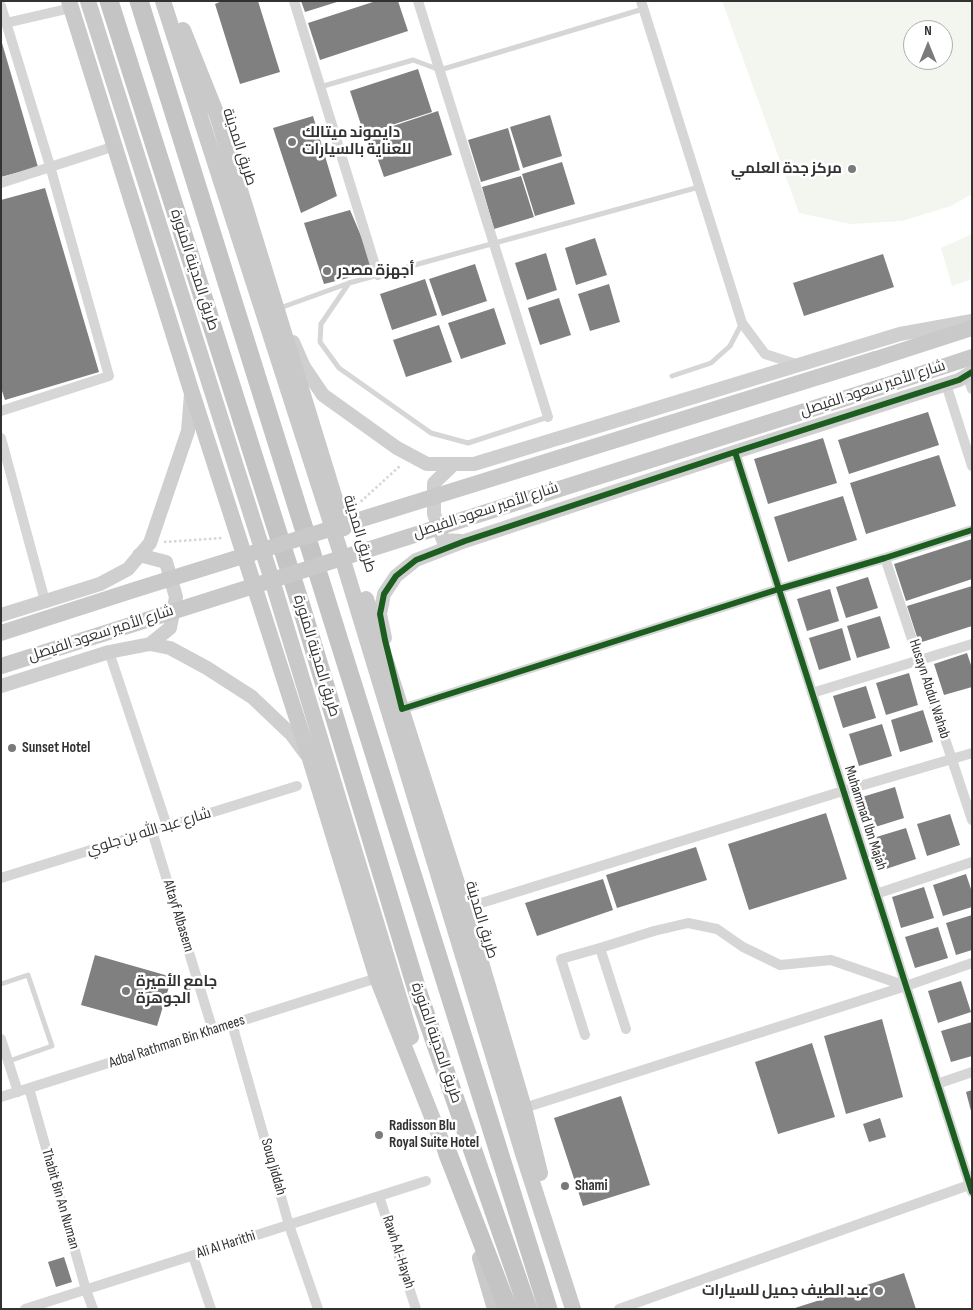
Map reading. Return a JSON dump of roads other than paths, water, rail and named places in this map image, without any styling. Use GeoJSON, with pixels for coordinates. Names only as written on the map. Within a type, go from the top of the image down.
{"type":"FeatureCollection","features":[{"type":"Feature","properties":{"kind":"highway","name":"طريق المدينة المنورة"},"geometry":{"type":"LineString","coordinates":[[108,1],[301,606],[417,990],[528,1309]]}},
{"type":"Feature","properties":{"kind":"highway","name":"طريق المدينة المنورة"},"geometry":{"type":"LineString","coordinates":[[139,1],[548,1309]]}},
{"type":"Feature","properties":{"kind":"highway"},"geometry":{"type":"LineString","coordinates":[[448,1154],[508,1309]]}},
{"type":"Feature","properties":{"kind":"main road"},"geometry":{"type":"LineString","coordinates":[[88,1],[272,580],[495,1309]]}},
{"type":"Feature","properties":{"kind":"main road","name":"طريق المدينة"},"geometry":{"type":"LineString","coordinates":[[164,1],[342,557],[524,1157],[573,1309]]}},
{"type":"Feature","properties":{"kind":"main road","name":"طريق المدينة"},"geometry":{"type":"LineString","coordinates":[[171,1],[217,115],[358,575],[465,908],[524,1108],[573,1309]]}},
{"type":"Feature","properties":{"kind":"main road"},"geometry":{"type":"LineString","coordinates":[[70,5],[310,760],[377,978],[448,1154]]}},
{"type":"Feature","properties":{"kind":"main road","name":"شارع الأمير سعود الفيصل"},"geometry":{"type":"LineString","coordinates":[[1,633],[972,328]]}},
{"type":"Feature","properties":{"kind":"main road","name":"شارع الأمير سعود الفيصل"},"geometry":{"type":"LineString","coordinates":[[1,666],[972,357]]}},
{"type":"Feature","properties":{"kind":"street"},"geometry":{"type":"LineString","coordinates":[[294,1],[378,275]]}},
{"type":"Feature","properties":{"kind":"street"},"geometry":{"type":"LineString","coordinates":[[418,1],[548,417]]}},
{"type":"Feature","properties":{"kind":"street"},"geometry":{"type":"LineString","coordinates":[[7,26],[70,5]]}},
{"type":"Feature","properties":{"kind":"street"},"geometry":{"type":"LineString","coordinates":[[643,5],[742,323],[765,354],[798,365]]}},
{"type":"Feature","properties":{"kind":"street"},"geometry":{"type":"LineString","coordinates":[[1,6],[50,166],[109,376],[1,411]]}},
{"type":"Feature","properties":{"kind":"street"},"geometry":{"type":"LineString","coordinates":[[1,183],[115,146]]}},
{"type":"Feature","properties":{"kind":"street"},"geometry":{"type":"LineString","coordinates":[[277,309],[304,366],[323,395],[397,448],[427,464],[474,464],[900,334],[972,322]]}},
{"type":"Feature","properties":{"kind":"street"},"geometry":{"type":"LineString","coordinates":[[972,389],[969,374],[959,380],[465,541],[416,560],[396,576],[384,594],[380,614],[402,709],[779,589],[886,558],[972,530]]}},
{"type":"Feature","properties":{"kind":"street"},"geometry":{"type":"LineString","coordinates":[[946,384],[972,466]]}},
{"type":"Feature","properties":{"kind":"street"},"geometry":{"type":"LineString","coordinates":[[1,615],[100,584],[128,569],[150,542],[188,431],[192,390]]}},
{"type":"Feature","properties":{"kind":"street"},"geometry":{"type":"LineString","coordinates":[[1,438],[45,601]]}},
{"type":"Feature","properties":{"kind":"street","name":"Muhammad Ibn Majah"},"geometry":{"type":"LineString","coordinates":[[735,452],[971,1187]]}},
{"type":"Feature","properties":{"kind":"street"},"geometry":{"type":"LineString","coordinates":[[454,464],[434,483],[434,514],[443,540],[465,541]]}},
{"type":"Feature","properties":{"kind":"street"},"geometry":{"type":"LineString","coordinates":[[139,555],[166,562],[176,597],[170,628],[150,644]]}},
{"type":"Feature","properties":{"kind":"street","name":"Husayn Abdul Wahab"},"geometry":{"type":"LineString","coordinates":[[886,558],[972,820]]}},
{"type":"Feature","properties":{"kind":"street"},"geometry":{"type":"LineString","coordinates":[[1,686],[109,652],[150,644],[170,648],[207,668],[252,697],[292,735],[310,760]]}},
{"type":"Feature","properties":{"kind":"street"},"geometry":{"type":"LineString","coordinates":[[812,693],[972,644]]}},
{"type":"Feature","properties":{"kind":"street"},"geometry":{"type":"LineString","coordinates":[[109,652],[167,826]]}},
{"type":"Feature","properties":{"kind":"street"},"geometry":{"type":"LineString","coordinates":[[465,908],[843,790],[972,753]]}},
{"type":"Feature","properties":{"kind":"street","name":"شارع عبد الله بن جلوي"},"geometry":{"type":"LineString","coordinates":[[1,878],[297,786]]}},
{"type":"Feature","properties":{"kind":"street","name":"Altayf Albasem"},"geometry":{"type":"LineString","coordinates":[[152,831],[213,1030]]}},
{"type":"Feature","properties":{"kind":"street"},"geometry":{"type":"LineString","coordinates":[[876,894],[972,862]]}},
{"type":"Feature","properties":{"kind":"street"},"geometry":{"type":"LineString","coordinates":[[586,1035],[561,959],[654,931],[688,923],[717,929],[743,947],[780,965],[831,960],[906,986]]}},
{"type":"Feature","properties":{"kind":"street"},"geometry":{"type":"LineString","coordinates":[[600,948],[626,1029]]}},
{"type":"Feature","properties":{"kind":"street"},"geometry":{"type":"LineString","coordinates":[[524,1108],[906,986],[972,963]]}},
{"type":"Feature","properties":{"kind":"street","name":"Adbal Rathman Bin Khamees"},"geometry":{"type":"LineString","coordinates":[[1,1097],[377,978]]}},
{"type":"Feature","properties":{"kind":"street","name":"Souq Jiddah"},"geometry":{"type":"LineString","coordinates":[[232,1024],[289,1225],[318,1309]]}},
{"type":"Feature","properties":{"kind":"street"},"geometry":{"type":"LineString","coordinates":[[1,1039],[18,1092]]}},
{"type":"Feature","properties":{"kind":"street"},"geometry":{"type":"LineString","coordinates":[[937,1084],[972,1072]]}},
{"type":"Feature","properties":{"kind":"street","name":"Thabit Bin An Numan"},"geometry":{"type":"LineString","coordinates":[[29,1088],[92,1309]]}},
{"type":"Feature","properties":{"kind":"street","name":"Ali Al Harithi"},"geometry":{"type":"LineString","coordinates":[[25,1309],[426,1180]]}},
{"type":"Feature","properties":{"kind":"street"},"geometry":{"type":"LineString","coordinates":[[619,1309],[971,1187]]}},
{"type":"Feature","properties":{"kind":"street","name":"Rawh Al-Hayah"},"geometry":{"type":"LineString","coordinates":[[379,1196],[416,1309]]}},
{"type":"Feature","properties":{"kind":"street"},"geometry":{"type":"LineString","coordinates":[[193,1256],[211,1309]]}},
{"type":"Feature","properties":{"kind":"lane"},"geometry":{"type":"LineString","coordinates":[[320,87],[413,60],[440,70],[643,5]]}},
{"type":"Feature","properties":{"kind":"lane"},"geometry":{"type":"LineString","coordinates":[[277,309],[349,283],[699,186]]}},
{"type":"Feature","properties":{"kind":"lane"},"geometry":{"type":"LineString","coordinates":[[349,283],[321,324],[320,342],[339,368],[431,433],[468,444],[548,417]]}},
{"type":"Feature","properties":{"kind":"lane"},"geometry":{"type":"LineString","coordinates":[[672,376],[711,363],[730,346],[742,323]]}},
{"type":"Feature","properties":{"kind":"lane"},"geometry":{"type":"LineString","coordinates":[[1,984],[28,975],[52,1046],[8,1061]]}},
{"type":"Feature","properties":{"kind":"place","name":"دايموند ميتالك للعناية بالسيارات"},"geometry":{"type":"Point","coordinates":[292,142]}},
{"type":"Feature","properties":{"kind":"place","name":"مركز جدة العلمي"},"geometry":{"type":"Point","coordinates":[852,169]}},
{"type":"Feature","properties":{"kind":"place","name":"أجهزة مصدر"},"geometry":{"type":"Point","coordinates":[327,271]}},
{"type":"Feature","properties":{"kind":"place","name":"Sunset Hotel"},"geometry":{"type":"Point","coordinates":[12,748]}},
{"type":"Feature","properties":{"kind":"place","name":"جامع الأميرة الجوهرة"},"geometry":{"type":"Point","coordinates":[126,991]}},
{"type":"Feature","properties":{"kind":"place","name":"Radisson Blu Royal Suite Hotel"},"geometry":{"type":"Point","coordinates":[379,1135]}},
{"type":"Feature","properties":{"kind":"place","name":"Shami"},"geometry":{"type":"Point","coordinates":[565,1186]}},
{"type":"Feature","properties":{"kind":"place","name":"عبد الطيف جميل للسيارات"},"geometry":{"type":"Point","coordinates":[879,1291]}}]}
